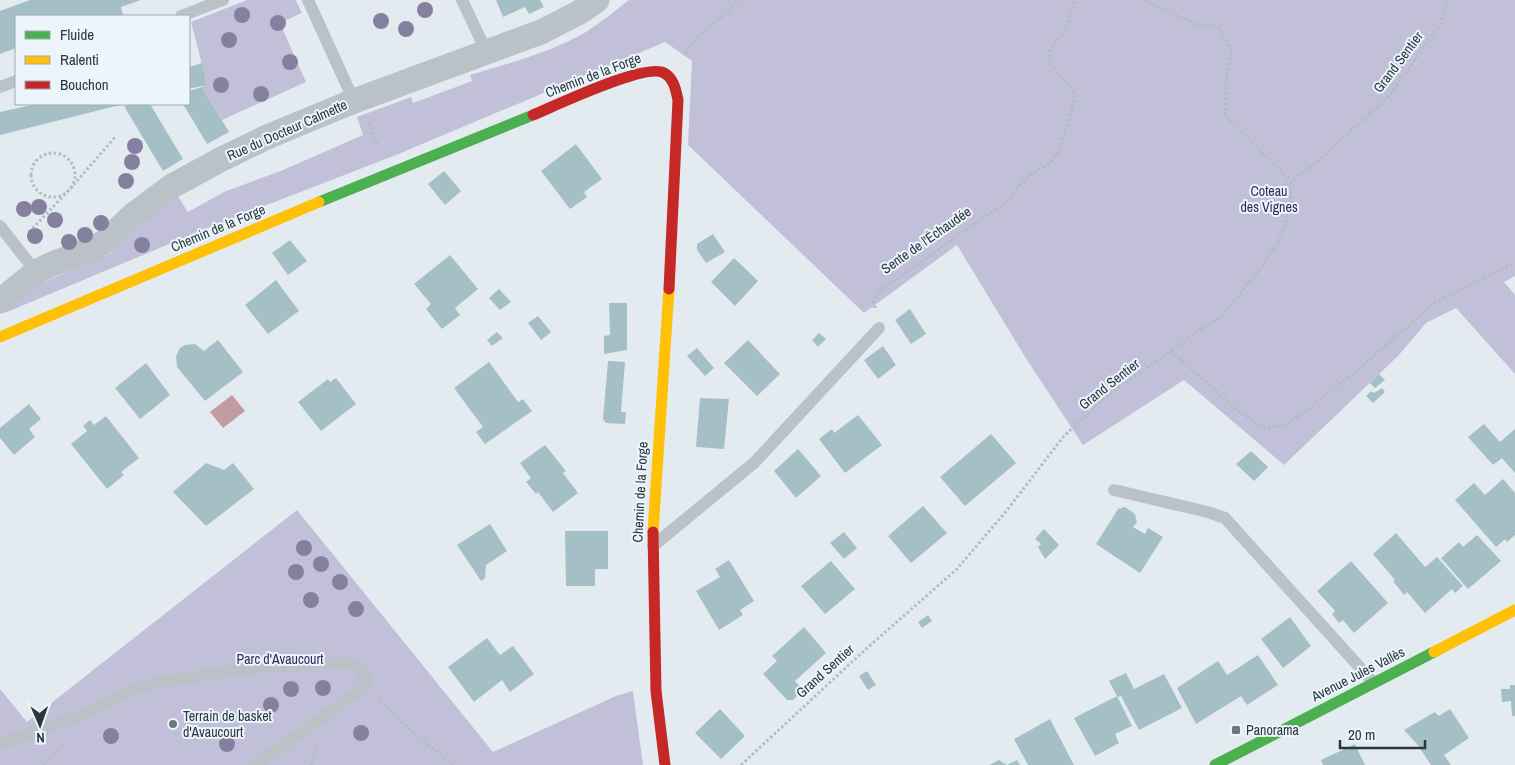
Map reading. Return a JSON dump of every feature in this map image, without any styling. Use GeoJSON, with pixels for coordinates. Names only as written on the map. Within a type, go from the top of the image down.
{"type":"FeatureCollection","features":[{"type":"Feature","properties":{"kind":"street","name":"Rue du Docteur Calmette"},"geometry":{"type":"LineString","coordinates":[[0,301],[36,272],[96,248],[108,240],[133,215],[172,186],[212,164],[268,137],[354,101],[541,32],[580,12],[597,0]]}},
{"type":"Feature","properties":{"kind":"street","name":"Chemin de la Forge"},"geometry":{"type":"LineString","coordinates":[[0,337],[395,170],[634,74],[652,69],[660,70],[675,84],[678,100],[673,223],[652,546],[656,691],[664,765]]}},
{"type":"Feature","properties":{"kind":"street","name":"Avenue Jules Vallès"},"geometry":{"type":"LineString","coordinates":[[1215,765],[1515,610]]}},
{"type":"Feature","properties":{"kind":"lane"},"geometry":{"type":"LineString","coordinates":[[185,15],[223,0]]}},
{"type":"Feature","properties":{"kind":"lane"},"geometry":{"type":"LineString","coordinates":[[308,0],[354,101]]}},
{"type":"Feature","properties":{"kind":"lane"},"geometry":{"type":"LineString","coordinates":[[462,0],[486,53]]}},
{"type":"Feature","properties":{"kind":"lane"},"geometry":{"type":"LineString","coordinates":[[0,87],[15,80]]}},
{"type":"Feature","properties":{"kind":"lane"},"geometry":{"type":"LineString","coordinates":[[0,226],[36,272]]}},
{"type":"Feature","properties":{"kind":"lane"},"geometry":{"type":"LineString","coordinates":[[652,546],[755,462],[879,328]]}},
{"type":"Feature","properties":{"kind":"lane"},"geometry":{"type":"LineString","coordinates":[[1114,490],[1208,512],[1225,518],[1373,682]]}},
{"type":"Feature","properties":{"kind":"lane"},"geometry":{"type":"LineString","coordinates":[[0,744],[90,712],[126,692],[162,682],[235,670],[334,662],[351,664],[363,670],[366,685],[255,765]]}},
{"type":"Feature","properties":{"kind":"path"},"geometry":{"type":"LineString","coordinates":[[667,76],[696,39],[740,0]]}},
{"type":"Feature","properties":{"kind":"path","name":"Sente de l'Échaudée"},"geometry":{"type":"LineString","coordinates":[[879,328],[873,300],[882,289],[1009,200],[1030,175],[1050,163],[1059,151],[1076,95],[1049,62],[1048,58],[1050,49],[1064,33],[1076,0]]}},
{"type":"Feature","properties":{"kind":"path"},"geometry":{"type":"LineString","coordinates":[[1144,0],[1198,25],[1212,24],[1219,28],[1232,52],[1227,74],[1225,115],[1291,181]]}},
{"type":"Feature","properties":{"kind":"path","name":"Grand Sentier"},"geometry":{"type":"LineString","coordinates":[[741,765],[866,649],[957,569],[1008,509],[1063,437],[1108,395],[1221,317],[1259,270],[1276,245],[1290,208],[1291,181],[1317,162],[1388,97],[1440,25],[1447,0]]}},
{"type":"Feature","properties":{"kind":"path"},"geometry":{"type":"LineString","coordinates":[[369,122],[375,141],[384,152]]}},
{"type":"Feature","properties":{"kind":"path"},"geometry":{"type":"LineString","coordinates":[[15,245],[37,225],[116,136]]}},
{"type":"Feature","properties":{"kind":"path"},"geometry":{"type":"LineString","coordinates":[[46,154],[60,154],[67,158],[74,170],[75,178],[71,188],[59,196],[44,195],[34,185],[32,170],[34,164],[46,154]]}},
{"type":"Feature","properties":{"kind":"path"},"geometry":{"type":"LineString","coordinates":[[1171,350],[1240,412],[1261,427],[1278,428],[1290,422],[1365,364],[1434,303],[1515,263]]}},
{"type":"Feature","properties":{"kind":"path"},"geometry":{"type":"LineString","coordinates":[[366,685],[410,730],[455,765]]}},
{"type":"Feature","properties":{"kind":"green space"},"geometry":{"type":"Polygon","coordinates":[[[247,0],[296,1],[302,13],[280,23],[306,82],[222,120],[202,87],[207,84],[191,22],[247,0]]]}},
{"type":"Feature","properties":{"kind":"green space","name":"Coteau des Vignes"},"geometry":{"type":"Polygon","coordinates":[[[629,0],[1515,0],[1515,276],[1504,282],[1515,295],[1515,374],[1456,308],[1426,323],[1398,356],[1284,465],[1184,380],[1083,445],[1027,360],[957,245],[864,313],[688,145],[692,61],[665,42],[396,155],[205,229],[7,312],[5,310],[28,289],[111,253],[150,215],[177,195],[188,212],[224,192],[283,170],[363,135],[357,117],[411,97],[413,103],[472,81],[470,75],[558,46],[586,32],[629,0]]]}},
{"type":"Feature","properties":{"kind":"green space","name":"Parc d'Avaucourt"},"geometry":{"type":"Polygon","coordinates":[[[297,510],[493,752],[616,696],[633,691],[643,765],[0,765],[0,689],[27,722],[297,510]]]}},
{"type":"Feature","properties":{"kind":"shaded area"},"geometry":{"type":"Polygon","coordinates":[[[232,395],[245,411],[223,428],[210,412],[232,395]]]}},
{"type":"Feature","properties":{"kind":"building"},"geometry":{"type":"Polygon","coordinates":[[[30,0],[141,0],[121,7],[123,15],[15,15],[15,48],[0,54],[0,11],[30,0]]]}},
{"type":"Feature","properties":{"kind":"building"},"geometry":{"type":"Polygon","coordinates":[[[496,0],[540,0],[544,7],[529,14],[525,7],[503,17],[496,0]]]}},
{"type":"Feature","properties":{"kind":"building"},"geometry":{"type":"Polygon","coordinates":[[[202,63],[207,85],[190,89],[190,67],[202,63]]]}},
{"type":"Feature","properties":{"kind":"building"},"geometry":{"type":"Polygon","coordinates":[[[202,87],[229,132],[207,144],[184,105],[190,105],[190,91],[202,87]]]}},
{"type":"Feature","properties":{"kind":"building"},"geometry":{"type":"Polygon","coordinates":[[[32,105],[120,105],[0,135],[0,112],[32,105]]]}},
{"type":"Feature","properties":{"kind":"building"},"geometry":{"type":"Polygon","coordinates":[[[151,105],[183,159],[163,171],[124,106],[151,105]]]}},
{"type":"Feature","properties":{"kind":"building"},"geometry":{"type":"Polygon","coordinates":[[[576,144],[602,179],[584,192],[587,197],[570,209],[541,171],[576,144]]]}},
{"type":"Feature","properties":{"kind":"building"},"geometry":{"type":"Polygon","coordinates":[[[444,171],[461,191],[445,205],[428,184],[444,171]]]}},
{"type":"Feature","properties":{"kind":"building"},"geometry":{"type":"Polygon","coordinates":[[[713,234],[725,252],[706,263],[697,250],[697,244],[713,234]]]}},
{"type":"Feature","properties":{"kind":"building"},"geometry":{"type":"Polygon","coordinates":[[[290,240],[307,261],[288,275],[272,253],[290,240]]]}},
{"type":"Feature","properties":{"kind":"building"},"geometry":{"type":"Polygon","coordinates":[[[450,255],[478,289],[455,308],[460,315],[442,329],[426,309],[431,304],[414,284],[450,255]]]}},
{"type":"Feature","properties":{"kind":"building"},"geometry":{"type":"Polygon","coordinates":[[[734,258],[758,281],[735,306],[711,282],[734,258]]]}},
{"type":"Feature","properties":{"kind":"building"},"geometry":{"type":"Polygon","coordinates":[[[276,280],[299,311],[268,334],[245,305],[276,280]]]}},
{"type":"Feature","properties":{"kind":"building"},"geometry":{"type":"Polygon","coordinates":[[[499,289],[511,302],[500,310],[489,298],[499,289]]]}},
{"type":"Feature","properties":{"kind":"building"},"geometry":{"type":"Polygon","coordinates":[[[609,303],[627,303],[627,350],[604,354],[604,336],[610,335],[609,303]]]}},
{"type":"Feature","properties":{"kind":"building"},"geometry":{"type":"Polygon","coordinates":[[[910,309],[926,334],[911,344],[895,320],[910,309]]]}},
{"type":"Feature","properties":{"kind":"building"},"geometry":{"type":"Polygon","coordinates":[[[538,316],[551,332],[541,340],[528,323],[538,316]]]}},
{"type":"Feature","properties":{"kind":"building"},"geometry":{"type":"Polygon","coordinates":[[[497,332],[503,338],[492,346],[487,340],[497,332]]]}},
{"type":"Feature","properties":{"kind":"building"},"geometry":{"type":"Polygon","coordinates":[[[819,333],[826,339],[818,347],[812,340],[819,333]]]}},
{"type":"Feature","properties":{"kind":"building"},"geometry":{"type":"Polygon","coordinates":[[[218,340],[243,372],[205,401],[177,367],[176,356],[180,348],[185,345],[195,344],[204,351],[218,340]]]}},
{"type":"Feature","properties":{"kind":"building"},"geometry":{"type":"Polygon","coordinates":[[[748,340],[780,374],[757,396],[724,363],[748,340]]]}},
{"type":"Feature","properties":{"kind":"building"},"geometry":{"type":"Polygon","coordinates":[[[883,346],[896,365],[878,379],[864,360],[883,346]]]}},
{"type":"Feature","properties":{"kind":"building"},"geometry":{"type":"Polygon","coordinates":[[[697,348],[714,368],[705,376],[687,356],[697,348]]]}},
{"type":"Feature","properties":{"kind":"building"},"geometry":{"type":"Polygon","coordinates":[[[608,361],[625,362],[621,412],[626,412],[625,424],[606,423],[603,419],[608,361]]]}},
{"type":"Feature","properties":{"kind":"building"},"geometry":{"type":"Polygon","coordinates":[[[489,362],[518,402],[523,399],[532,411],[485,444],[476,432],[483,427],[454,388],[489,362]]]}},
{"type":"Feature","properties":{"kind":"building"},"geometry":{"type":"Polygon","coordinates":[[[146,363],[170,395],[140,419],[115,388],[146,363]]]}},
{"type":"Feature","properties":{"kind":"building"},"geometry":{"type":"Polygon","coordinates":[[[1379,374],[1385,380],[1375,388],[1370,383],[1379,374]]]}},
{"type":"Feature","properties":{"kind":"building"},"geometry":{"type":"Polygon","coordinates":[[[336,378],[356,404],[321,431],[298,402],[328,379],[330,382],[336,378]]]}},
{"type":"Feature","properties":{"kind":"building"},"geometry":{"type":"Polygon","coordinates":[[[1382,388],[1385,392],[1373,403],[1366,396],[1371,391],[1374,393],[1382,388]]]}},
{"type":"Feature","properties":{"kind":"building"},"geometry":{"type":"Polygon","coordinates":[[[700,398],[729,399],[724,449],[696,447],[700,398]]]}},
{"type":"Feature","properties":{"kind":"building"},"geometry":{"type":"Polygon","coordinates":[[[29,404],[41,419],[29,429],[35,437],[14,455],[0,438],[0,428],[29,404]]]}},
{"type":"Feature","properties":{"kind":"building"},"geometry":{"type":"Polygon","coordinates":[[[858,415],[882,445],[845,473],[819,439],[832,429],[834,433],[858,415]]]}},
{"type":"Feature","properties":{"kind":"building"},"geometry":{"type":"Polygon","coordinates":[[[106,416],[139,458],[121,472],[124,475],[107,489],[71,444],[87,431],[83,426],[90,420],[94,425],[106,416]]]}},
{"type":"Feature","properties":{"kind":"building"},"geometry":{"type":"Polygon","coordinates":[[[1484,424],[1500,442],[1515,429],[1515,473],[1502,458],[1493,465],[1468,437],[1484,424]]]}},
{"type":"Feature","properties":{"kind":"building"},"geometry":{"type":"Polygon","coordinates":[[[991,434],[1016,463],[965,506],[940,477],[991,434]]]}},
{"type":"Feature","properties":{"kind":"building"},"geometry":{"type":"Polygon","coordinates":[[[545,445],[566,471],[563,473],[578,493],[553,512],[538,492],[536,494],[526,482],[531,478],[520,463],[545,445]]]}},
{"type":"Feature","properties":{"kind":"building"},"geometry":{"type":"Polygon","coordinates":[[[798,449],[821,476],[796,498],[774,471],[798,449]]]}},
{"type":"Feature","properties":{"kind":"building"},"geometry":{"type":"Polygon","coordinates":[[[1251,451],[1268,467],[1254,481],[1236,464],[1251,451]]]}},
{"type":"Feature","properties":{"kind":"building"},"geometry":{"type":"Polygon","coordinates":[[[206,463],[224,470],[233,463],[254,489],[206,526],[173,492],[206,463]]]}},
{"type":"Feature","properties":{"kind":"building"},"geometry":{"type":"Polygon","coordinates":[[[1503,479],[1515,493],[1515,535],[1507,542],[1505,539],[1496,547],[1455,500],[1474,483],[1485,495],[1503,479]]]}},
{"type":"Feature","properties":{"kind":"building"},"geometry":{"type":"Polygon","coordinates":[[[923,506],[947,533],[911,563],[888,536],[923,506]]]}},
{"type":"Feature","properties":{"kind":"building"},"geometry":{"type":"Polygon","coordinates":[[[1125,507],[1135,514],[1137,522],[1133,527],[1145,534],[1148,528],[1163,537],[1140,573],[1096,544],[1118,509],[1125,507]]]}},
{"type":"Feature","properties":{"kind":"building"},"geometry":{"type":"Polygon","coordinates":[[[490,524],[507,551],[486,565],[485,578],[481,581],[457,545],[490,524]]]}},
{"type":"Feature","properties":{"kind":"building"},"geometry":{"type":"Polygon","coordinates":[[[1044,529],[1059,545],[1045,559],[1038,547],[1041,544],[1035,539],[1044,529]]]}},
{"type":"Feature","properties":{"kind":"building"},"geometry":{"type":"Polygon","coordinates":[[[565,531],[608,531],[608,569],[595,569],[595,586],[566,586],[565,531]]]}},
{"type":"Feature","properties":{"kind":"building"},"geometry":{"type":"Polygon","coordinates":[[[844,532],[857,548],[844,559],[830,543],[844,532]]]}},
{"type":"Feature","properties":{"kind":"building"},"geometry":{"type":"Polygon","coordinates":[[[1396,533],[1425,567],[1437,557],[1463,586],[1455,593],[1452,589],[1425,613],[1407,592],[1404,595],[1393,581],[1395,580],[1373,554],[1396,533]]]}},
{"type":"Feature","properties":{"kind":"building"},"geometry":{"type":"Polygon","coordinates":[[[1477,535],[1501,561],[1468,589],[1441,558],[1459,542],[1463,547],[1477,535]]]}},
{"type":"Feature","properties":{"kind":"building"},"geometry":{"type":"Polygon","coordinates":[[[729,560],[754,601],[740,610],[743,615],[719,630],[696,591],[720,577],[715,569],[729,560]]]}},
{"type":"Feature","properties":{"kind":"building"},"geometry":{"type":"Polygon","coordinates":[[[831,561],[855,589],[825,614],[801,586],[831,561]]]}},
{"type":"Feature","properties":{"kind":"building"},"geometry":{"type":"Polygon","coordinates":[[[1351,561],[1388,603],[1354,633],[1343,620],[1339,623],[1332,614],[1335,611],[1317,591],[1351,561]]]}},
{"type":"Feature","properties":{"kind":"building"},"geometry":{"type":"Polygon","coordinates":[[[928,615],[932,621],[922,628],[918,622],[928,615]]]}},
{"type":"Feature","properties":{"kind":"building"},"geometry":{"type":"Polygon","coordinates":[[[1290,617],[1311,646],[1283,668],[1261,639],[1290,617]]]}},
{"type":"Feature","properties":{"kind":"building"},"geometry":{"type":"Polygon","coordinates":[[[804,627],[826,653],[795,681],[803,690],[793,700],[787,700],[763,674],[777,661],[772,656],[804,627]]]}},
{"type":"Feature","properties":{"kind":"building"},"geometry":{"type":"Polygon","coordinates":[[[487,638],[500,655],[513,646],[534,674],[510,692],[502,680],[474,702],[448,667],[487,638]]]}},
{"type":"Feature","properties":{"kind":"building"},"geometry":{"type":"Polygon","coordinates":[[[1258,655],[1278,685],[1247,705],[1241,696],[1196,724],[1177,688],[1218,661],[1227,675],[1258,655]]]}},
{"type":"Feature","properties":{"kind":"building"},"geometry":{"type":"Polygon","coordinates":[[[867,671],[876,685],[868,690],[859,676],[867,671]]]}},
{"type":"Feature","properties":{"kind":"building"},"geometry":{"type":"Polygon","coordinates":[[[1126,673],[1134,689],[1164,674],[1182,708],[1139,730],[1121,696],[1117,696],[1109,681],[1126,673]]]}},
{"type":"Feature","properties":{"kind":"building"},"geometry":{"type":"Polygon","coordinates":[[[1510,685],[1515,685],[1515,716],[1512,716],[1511,701],[1502,702],[1501,689],[1510,689],[1510,685]]]}},
{"type":"Feature","properties":{"kind":"building"},"geometry":{"type":"Polygon","coordinates":[[[1117,696],[1132,726],[1115,734],[1119,743],[1095,756],[1074,718],[1117,696]]]}},
{"type":"Feature","properties":{"kind":"building"},"geometry":{"type":"Polygon","coordinates":[[[720,709],[745,736],[721,759],[695,733],[720,709]]]}},
{"type":"Feature","properties":{"kind":"building"},"geometry":{"type":"Polygon","coordinates":[[[1450,709],[1469,738],[1444,755],[1451,765],[1431,765],[1417,744],[1404,730],[1435,712],[1439,716],[1450,709]]]}},
{"type":"Feature","properties":{"kind":"building"},"geometry":{"type":"Polygon","coordinates":[[[1050,719],[1074,765],[1028,765],[1014,739],[1050,719]]]}},
{"type":"Feature","properties":{"kind":"building"},"geometry":{"type":"Polygon","coordinates":[[[1355,744],[1365,765],[1323,765],[1321,760],[1355,744]]]}},
{"type":"Feature","properties":{"kind":"building"},"geometry":{"type":"Polygon","coordinates":[[[999,760],[1007,765],[989,765],[999,760]]]}},
{"type":"Feature","properties":{"kind":"building"},"geometry":{"type":"Polygon","coordinates":[[[1017,760],[1020,765],[1007,765],[1017,760]]]}},
{"type":"Feature","properties":{"kind":"traffic: fast"},"geometry":{"type":"LineString","coordinates":[[319,202],[533,115]]}},
{"type":"Feature","properties":{"kind":"traffic: fast"},"geometry":{"type":"LineString","coordinates":[[1215,765],[1434,652]]}},
{"type":"Feature","properties":{"kind":"traffic: slow"},"geometry":{"type":"LineString","coordinates":[[0,337],[319,202]]}},
{"type":"Feature","properties":{"kind":"traffic: slow"},"geometry":{"type":"LineString","coordinates":[[653,532],[669,289]]}},
{"type":"Feature","properties":{"kind":"traffic: slow"},"geometry":{"type":"LineString","coordinates":[[1434,652],[1515,610]]}},
{"type":"Feature","properties":{"kind":"traffic: jam"},"geometry":{"type":"LineString","coordinates":[[533,115],[620,79],[654,71],[664,73],[670,78],[678,100],[669,289]]}},
{"type":"Feature","properties":{"kind":"traffic: jam"},"geometry":{"type":"LineString","coordinates":[[653,532],[656,691],[665,765]]}},
{"type":"Feature","properties":{"kind":"place","name":"Terrain de basket d'Avaucourt"},"geometry":{"type":"Point","coordinates":[173,724]}},
{"type":"Feature","properties":{"kind":"place","name":"Panorama"},"geometry":{"type":"Point","coordinates":[1236,730]}}]}
